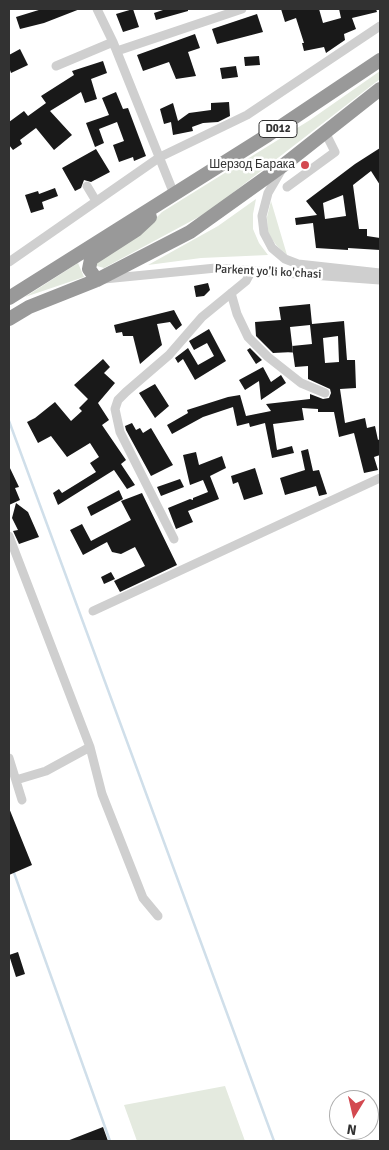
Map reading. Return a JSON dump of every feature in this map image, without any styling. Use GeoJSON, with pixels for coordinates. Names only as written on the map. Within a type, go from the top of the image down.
{"type":"FeatureCollection","features":[{"type":"Feature","properties":{"kind":"highway","name":"D012"},"geometry":{"type":"LineString","coordinates":[[9,298],[268,135],[380,60]]}},
{"type":"Feature","properties":{"kind":"highway","name":"D012"},"geometry":{"type":"LineString","coordinates":[[9,319],[29,307],[97,280],[190,232],[285,164],[380,89]]}},
{"type":"Feature","properties":{"kind":"highway"},"geometry":{"type":"LineString","coordinates":[[97,280],[90,272],[91,259],[136,230],[174,194]]}},
{"type":"Feature","properties":{"kind":"street"},"geometry":{"type":"LineString","coordinates":[[97,9],[115,46],[174,194]]}},
{"type":"Feature","properties":{"kind":"street"},"geometry":{"type":"LineString","coordinates":[[56,66],[115,46],[242,9]]}},
{"type":"Feature","properties":{"kind":"street"},"geometry":{"type":"LineString","coordinates":[[9,262],[160,156],[247,115],[380,26]]}},
{"type":"Feature","properties":{"kind":"street"},"geometry":{"type":"LineString","coordinates":[[287,188],[335,152],[325,132]]}},
{"type":"Feature","properties":{"kind":"street","name":"Parkent yo'li ko'chasi"},"geometry":{"type":"LineString","coordinates":[[285,164],[268,193],[263,209],[262,225],[267,241],[278,255],[285,260],[336,269],[380,273]]}},
{"type":"Feature","properties":{"kind":"street"},"geometry":{"type":"LineString","coordinates":[[87,186],[96,201]]}},
{"type":"Feature","properties":{"kind":"street","name":"Parkent yo'li ko'chasi"},"geometry":{"type":"LineString","coordinates":[[97,280],[216,268],[380,280]]}},
{"type":"Feature","properties":{"kind":"street"},"geometry":{"type":"LineString","coordinates":[[174,539],[120,432],[115,409],[118,400],[169,355],[202,317],[246,281],[252,270]]}},
{"type":"Feature","properties":{"kind":"street"},"geometry":{"type":"LineString","coordinates":[[231,293],[237,314],[248,337],[268,357],[301,383],[325,393]]}},
{"type":"Feature","properties":{"kind":"street"},"geometry":{"type":"LineString","coordinates":[[93,610],[380,478]]}},
{"type":"Feature","properties":{"kind":"street"},"geometry":{"type":"LineString","coordinates":[[9,536],[90,747],[102,794],[142,898],[158,916]]}},
{"type":"Feature","properties":{"kind":"street"},"geometry":{"type":"LineString","coordinates":[[16,780],[46,771],[90,747]]}},
{"type":"Feature","properties":{"kind":"street"},"geometry":{"type":"LineString","coordinates":[[9,758],[22,800]]}},
{"type":"Feature","properties":{"kind":"shaded area"},"geometry":{"type":"Polygon","coordinates":[[[380,71],[380,79],[208,212],[104,268],[97,266],[97,262],[146,228],[162,212],[310,120],[380,71]]]}},
{"type":"Feature","properties":{"kind":"shaded area"},"geometry":{"type":"Polygon","coordinates":[[[256,199],[253,229],[259,243],[268,255],[201,258],[148,265],[218,226],[256,199]]]}},
{"type":"Feature","properties":{"kind":"shaded area"},"geometry":{"type":"Polygon","coordinates":[[[271,201],[287,255],[268,234],[267,217],[271,201]]]}},
{"type":"Feature","properties":{"kind":"shaded area"},"geometry":{"type":"Polygon","coordinates":[[[78,263],[84,277],[25,297],[78,263]]]}},
{"type":"Feature","properties":{"kind":"shaded area"},"geometry":{"type":"Polygon","coordinates":[[[225,1086],[245,1141],[137,1141],[124,1105],[225,1086]]]}},
{"type":"Feature","properties":{"kind":"building"},"geometry":{"type":"Polygon","coordinates":[[[42,9],[80,9],[44,23],[20,29],[16,17],[42,9]]]}},
{"type":"Feature","properties":{"kind":"building"},"geometry":{"type":"Polygon","coordinates":[[[133,9],[139,27],[123,32],[116,14],[133,9]]]}},
{"type":"Feature","properties":{"kind":"building"},"geometry":{"type":"Polygon","coordinates":[[[166,9],[188,9],[188,11],[156,20],[154,13],[166,9]]]}},
{"type":"Feature","properties":{"kind":"building"},"geometry":{"type":"Polygon","coordinates":[[[281,9],[319,9],[323,23],[341,18],[339,9],[376,9],[377,12],[352,18],[356,29],[344,34],[345,40],[326,53],[324,47],[304,51],[302,43],[304,43],[296,18],[285,22],[281,9]]]}},
{"type":"Feature","properties":{"kind":"building"},"geometry":{"type":"Polygon","coordinates":[[[257,14],[263,32],[217,44],[212,29],[257,14]]]}},
{"type":"Feature","properties":{"kind":"building"},"geometry":{"type":"Polygon","coordinates":[[[195,34],[200,48],[188,52],[196,76],[176,79],[169,62],[143,71],[137,55],[195,34]]]}},
{"type":"Feature","properties":{"kind":"building"},"geometry":{"type":"Polygon","coordinates":[[[20,49],[28,65],[11,73],[9,55],[20,49]]]}},
{"type":"Feature","properties":{"kind":"building"},"geometry":{"type":"Polygon","coordinates":[[[259,56],[260,65],[245,66],[244,57],[259,56]]]}},
{"type":"Feature","properties":{"kind":"building"},"geometry":{"type":"Polygon","coordinates":[[[103,61],[107,73],[91,79],[97,99],[85,103],[81,92],[50,111],[72,135],[54,150],[36,128],[20,140],[22,144],[13,150],[9,145],[9,122],[24,111],[28,116],[46,103],[41,96],[74,75],[72,71],[103,61]]]}},
{"type":"Feature","properties":{"kind":"building"},"geometry":{"type":"Polygon","coordinates":[[[236,66],[238,77],[222,79],[220,68],[236,66]]]}},
{"type":"Feature","properties":{"kind":"building"},"geometry":{"type":"Polygon","coordinates":[[[116,92],[123,109],[128,108],[146,156],[134,161],[133,157],[119,162],[113,145],[124,141],[117,122],[99,129],[104,143],[95,147],[86,123],[109,115],[102,98],[116,92]]]}},
{"type":"Feature","properties":{"kind":"building"},"geometry":{"type":"Polygon","coordinates":[[[229,102],[230,116],[218,122],[203,123],[192,127],[193,131],[173,135],[171,122],[164,124],[160,109],[173,103],[178,121],[189,113],[211,110],[211,103],[229,102]]]}},
{"type":"Feature","properties":{"kind":"building"},"geometry":{"type":"Polygon","coordinates":[[[380,148],[380,185],[371,171],[353,185],[359,229],[367,229],[367,236],[380,238],[380,250],[316,248],[313,223],[296,225],[295,218],[317,215],[306,201],[355,164],[380,148]],[[343,195],[323,203],[325,219],[346,216],[343,195]]]}},
{"type":"Feature","properties":{"kind":"building"},"geometry":{"type":"Polygon","coordinates":[[[96,149],[110,172],[91,182],[84,180],[81,188],[75,191],[62,168],[96,149]]]}},
{"type":"Feature","properties":{"kind":"building"},"geometry":{"type":"Polygon","coordinates":[[[55,188],[58,196],[42,202],[44,209],[31,213],[25,195],[38,191],[39,194],[55,188]]]}},
{"type":"Feature","properties":{"kind":"building"},"geometry":{"type":"Polygon","coordinates":[[[208,283],[210,290],[204,296],[196,297],[194,286],[208,283]]]}},
{"type":"Feature","properties":{"kind":"building"},"geometry":{"type":"Polygon","coordinates":[[[310,304],[312,324],[344,321],[347,360],[355,360],[356,388],[340,389],[345,423],[365,418],[367,428],[375,426],[378,440],[380,439],[380,455],[374,457],[378,470],[364,473],[354,433],[339,437],[334,412],[318,412],[318,409],[302,408],[304,420],[273,424],[277,450],[292,446],[294,453],[272,458],[265,423],[250,427],[249,423],[237,426],[233,407],[203,417],[172,434],[167,425],[188,413],[187,410],[240,395],[246,416],[271,411],[266,404],[310,399],[310,394],[323,399],[329,398],[330,389],[308,379],[308,366],[295,367],[293,352],[273,353],[256,336],[255,322],[281,320],[279,307],[310,304]],[[310,325],[290,327],[292,346],[312,344],[310,325]],[[338,336],[323,338],[325,363],[339,362],[338,336]]]}},
{"type":"Feature","properties":{"kind":"building"},"geometry":{"type":"Polygon","coordinates":[[[174,310],[182,325],[176,330],[170,322],[157,324],[162,345],[140,364],[133,336],[123,336],[122,332],[116,333],[114,325],[174,310]]]}},
{"type":"Feature","properties":{"kind":"building"},"geometry":{"type":"Polygon","coordinates":[[[209,329],[226,361],[195,380],[183,359],[178,363],[175,358],[188,348],[198,365],[214,356],[207,343],[194,350],[189,341],[209,329]]]}},
{"type":"Feature","properties":{"kind":"building"},"geometry":{"type":"Polygon","coordinates":[[[250,348],[262,360],[256,364],[247,350],[250,348]]]}},
{"type":"Feature","properties":{"kind":"building"},"geometry":{"type":"Polygon","coordinates":[[[103,359],[110,367],[104,373],[115,383],[98,403],[109,420],[102,425],[126,460],[121,464],[135,485],[127,489],[114,470],[58,505],[53,493],[59,489],[62,493],[96,472],[90,463],[99,457],[90,443],[67,457],[51,436],[38,443],[27,422],[55,402],[71,421],[82,411],[79,408],[88,399],[74,385],[103,359]]]}},
{"type":"Feature","properties":{"kind":"building"},"geometry":{"type":"Polygon","coordinates":[[[263,367],[271,382],[281,375],[286,383],[261,400],[259,381],[245,390],[239,380],[263,367]]]}},
{"type":"Feature","properties":{"kind":"building"},"geometry":{"type":"Polygon","coordinates":[[[155,384],[169,406],[155,418],[139,393],[155,384]]]}},
{"type":"Feature","properties":{"kind":"building"},"geometry":{"type":"Polygon","coordinates":[[[132,423],[136,430],[140,428],[143,433],[151,428],[173,465],[151,476],[126,430],[125,426],[132,423]]]}},
{"type":"Feature","properties":{"kind":"building"},"geometry":{"type":"Polygon","coordinates":[[[308,449],[313,471],[319,470],[327,494],[319,496],[316,486],[285,495],[280,478],[305,470],[301,451],[308,449]]]}},
{"type":"Feature","properties":{"kind":"building"},"geometry":{"type":"Polygon","coordinates":[[[196,452],[199,465],[222,456],[226,468],[210,476],[219,499],[188,511],[193,522],[176,529],[168,508],[190,499],[193,500],[193,498],[208,492],[203,480],[190,485],[183,455],[196,452]]]}},
{"type":"Feature","properties":{"kind":"building"},"geometry":{"type":"Polygon","coordinates":[[[9,466],[19,487],[15,488],[20,500],[9,505],[9,466]]]}},
{"type":"Feature","properties":{"kind":"building"},"geometry":{"type":"Polygon","coordinates":[[[255,468],[263,494],[244,500],[238,482],[233,484],[231,476],[255,468]]]}},
{"type":"Feature","properties":{"kind":"building"},"geometry":{"type":"Polygon","coordinates":[[[180,479],[184,487],[161,496],[157,487],[180,479]]]}},
{"type":"Feature","properties":{"kind":"building"},"geometry":{"type":"Polygon","coordinates":[[[119,490],[123,499],[91,516],[87,507],[119,490]]]}},
{"type":"Feature","properties":{"kind":"building"},"geometry":{"type":"Polygon","coordinates":[[[142,493],[177,565],[120,592],[114,581],[145,566],[135,547],[121,554],[112,552],[107,542],[83,555],[70,530],[82,524],[91,541],[131,520],[121,501],[142,493]]]}},
{"type":"Feature","properties":{"kind":"building"},"geometry":{"type":"Polygon","coordinates":[[[16,503],[28,512],[39,537],[19,544],[13,531],[18,530],[12,518],[16,503]]]}},
{"type":"Feature","properties":{"kind":"building"},"geometry":{"type":"Polygon","coordinates":[[[111,572],[115,579],[104,584],[101,577],[111,572]]]}},
{"type":"Feature","properties":{"kind":"building"},"geometry":{"type":"Polygon","coordinates":[[[9,808],[32,865],[9,875],[9,808]]]}},
{"type":"Feature","properties":{"kind":"building"},"geometry":{"type":"Polygon","coordinates":[[[18,952],[25,974],[16,977],[9,955],[18,952]]]}},
{"type":"Feature","properties":{"kind":"building"},"geometry":{"type":"Polygon","coordinates":[[[103,1127],[108,1141],[67,1141],[103,1127]]]}},
{"type":"Feature","properties":{"kind":"waterway"},"geometry":{"type":"LineString","coordinates":[[9,421],[274,1141]]}},
{"type":"Feature","properties":{"kind":"waterway"},"geometry":{"type":"LineString","coordinates":[[13,870],[110,1141]]}},
{"type":"Feature","properties":{"kind":"place","name":"Шерзод Барака"},"geometry":{"type":"Point","coordinates":[305,165]}}]}
